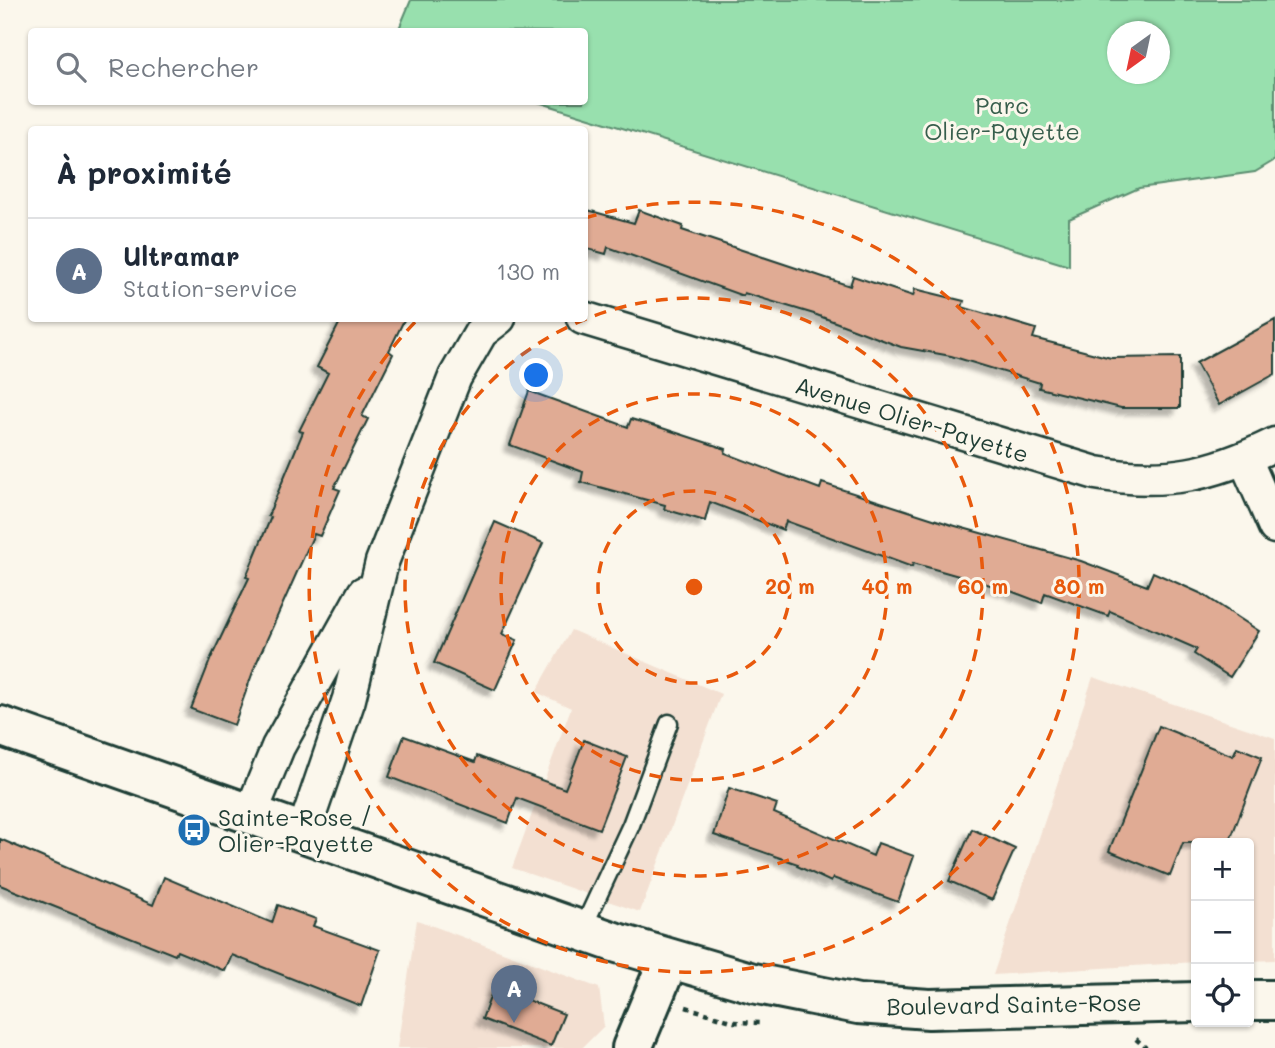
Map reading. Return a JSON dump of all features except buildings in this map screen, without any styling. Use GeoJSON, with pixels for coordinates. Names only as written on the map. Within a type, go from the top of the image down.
{"type":"FeatureCollection","features":[{"type":"Feature","properties":{"kind":"street","name":"Avenue Olier-Payette"},"geometry":{"type":"LineString","coordinates":[[588,320],[1096,473],[1136,479],[1172,478],[1208,472],[1245,459],[1275,444]]}},
{"type":"Feature","properties":{"kind":"street"},"geometry":{"type":"LineString","coordinates":[[304,831],[349,699],[383,562],[455,376],[481,332],[494,322]]}},
{"type":"Feature","properties":{"kind":"street"},"geometry":{"type":"LineString","coordinates":[[1245,459],[1275,527]]}},
{"type":"Feature","properties":{"kind":"street"},"geometry":{"type":"LineString","coordinates":[[251,813],[278,747],[383,562]]}},
{"type":"Feature","properties":{"kind":"street","name":"Boulevard Sainte-Rose"},"geometry":{"type":"LineString","coordinates":[[0,726],[582,930],[753,984],[881,1006],[962,1009],[1191,1002]]}},
{"type":"Feature","properties":{"kind":"street"},"geometry":{"type":"LineString","coordinates":[[632,1048],[668,959]]}},
{"type":"Feature","properties":{"kind":"street"},"geometry":{"type":"LineString","coordinates":[[1254,1000],[1275,1000]]}},
{"type":"Feature","properties":{"kind":"lane"},"geometry":{"type":"LineString","coordinates":[[582,930],[631,825],[669,723]]}},
{"type":"Feature","properties":{"kind":"path"},"geometry":{"type":"LineString","coordinates":[[698,1012],[734,1022],[764,1023]]}},
{"type":"Feature","properties":{"kind":"shaded area"},"geometry":{"type":"Polygon","coordinates":[[[571,630],[721,694],[640,912],[512,868],[571,708],[536,692],[571,630]]]}},
{"type":"Feature","properties":{"kind":"shaded area"},"geometry":{"type":"Polygon","coordinates":[[[1093,677],[1275,738],[1275,960],[1254,961],[1254,838],[1191,838],[1191,962],[993,975],[1093,677]]]}},
{"type":"Feature","properties":{"kind":"shaded area"},"geometry":{"type":"Polygon","coordinates":[[[417,920],[599,988],[604,1026],[582,1048],[397,1048],[417,920]]]}},
{"type":"Feature","properties":{"kind":"green space","name":"Parc Olier-Payette"},"geometry":{"type":"Polygon","coordinates":[[[411,0],[1275,0],[1275,160],[1255,172],[1139,188],[1069,219],[1069,266],[548,105],[588,105],[588,28],[399,28],[411,0]]]}},
{"type":"Feature","properties":{"kind":"place","name":"Sainte-Rose / Olier-Payette"},"geometry":{"type":"Point","coordinates":[194,830]}},
{"type":"Feature","properties":{"kind":"place","name":"Ultramar"},"geometry":{"type":"Point","coordinates":[514,1023]}}]}
